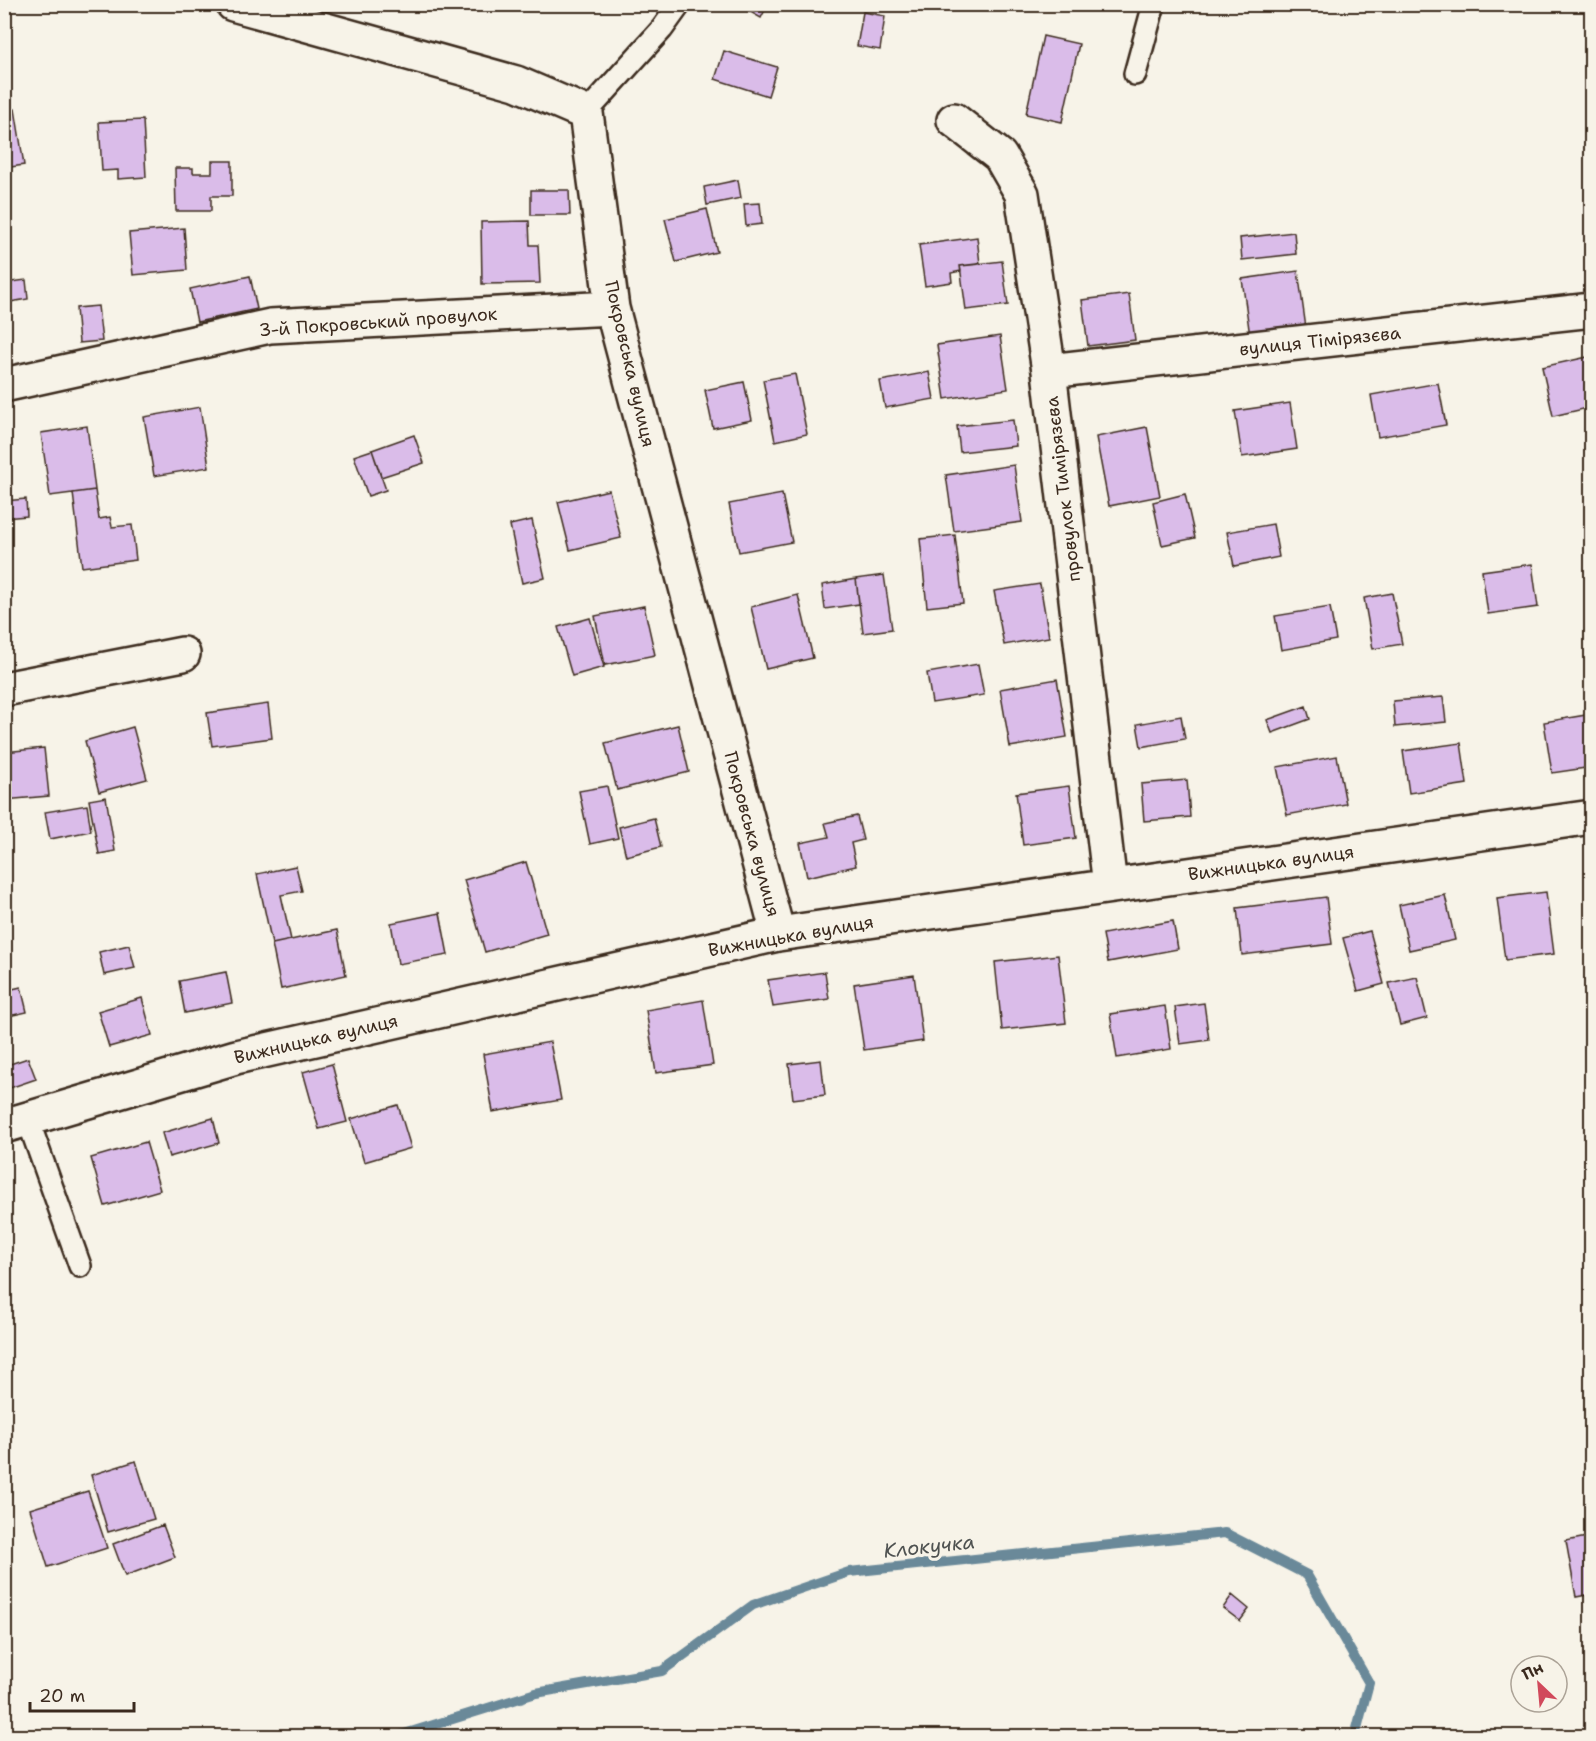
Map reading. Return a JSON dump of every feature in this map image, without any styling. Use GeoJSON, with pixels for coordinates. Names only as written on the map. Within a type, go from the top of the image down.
{"type":"FeatureCollection","features":[{"type":"Feature","properties":{"kind":"street"},"geometry":{"type":"LineString","coordinates":[[233,4],[516,83],[586,113]]}},
{"type":"Feature","properties":{"kind":"street","name":"Покровська вулиця"},"geometry":{"type":"LineString","coordinates":[[586,113],[612,308],[778,934]]}},
{"type":"Feature","properties":{"kind":"street","name":"провулок Тимірязєва"},"geometry":{"type":"LineString","coordinates":[[954,120],[1000,156],[1022,194],[1049,371],[1110,886]]}},
{"type":"Feature","properties":{"kind":"street","name":"3-й Покровський провулок"},"geometry":{"type":"LineString","coordinates":[[4,385],[270,326],[612,308]]}},
{"type":"Feature","properties":{"kind":"street","name":"вулиця Тімірязєва"},"geometry":{"type":"LineString","coordinates":[[1049,371],[1592,310]]}},
{"type":"Feature","properties":{"kind":"street"},"geometry":{"type":"LineString","coordinates":[[4,689],[183,654]]}},
{"type":"Feature","properties":{"kind":"street","name":"Вижницька вулиця"},"geometry":{"type":"LineString","coordinates":[[16,1123],[236,1057],[778,934],[1592,817]]}},
{"type":"Feature","properties":{"kind":"lane"},"geometry":{"type":"LineString","coordinates":[[586,113],[662,29],[680,4]]}},
{"type":"Feature","properties":{"kind":"lane"},"geometry":{"type":"LineString","coordinates":[[1135,74],[1154,4]]}},
{"type":"Feature","properties":{"kind":"lane"},"geometry":{"type":"LineString","coordinates":[[16,1123],[80,1266]]}},
{"type":"Feature","properties":{"kind":"building"},"geometry":{"type":"Polygon","coordinates":[[[736,4],[768,4],[761,18],[736,4]]]}},
{"type":"Feature","properties":{"kind":"building"},"geometry":{"type":"Polygon","coordinates":[[[863,12],[885,16],[880,50],[857,46],[863,12]]]}},
{"type":"Feature","properties":{"kind":"building"},"geometry":{"type":"Polygon","coordinates":[[[1043,36],[1079,44],[1062,122],[1026,114],[1043,36]]]}},
{"type":"Feature","properties":{"kind":"building"},"geometry":{"type":"Polygon","coordinates":[[[724,51],[777,67],[768,96],[715,79],[724,51]]]}},
{"type":"Feature","properties":{"kind":"building"},"geometry":{"type":"Polygon","coordinates":[[[15,109],[24,165],[4,168],[4,111],[15,109]]]}},
{"type":"Feature","properties":{"kind":"building"},"geometry":{"type":"Polygon","coordinates":[[[143,120],[146,177],[118,179],[118,170],[102,171],[99,122],[143,120]]]}},
{"type":"Feature","properties":{"kind":"building"},"geometry":{"type":"Polygon","coordinates":[[[212,161],[232,161],[232,196],[211,196],[211,211],[176,211],[175,168],[193,168],[193,173],[212,173],[212,161]]]}},
{"type":"Feature","properties":{"kind":"building"},"geometry":{"type":"Polygon","coordinates":[[[738,180],[741,198],[707,205],[704,187],[738,180]]]}},
{"type":"Feature","properties":{"kind":"building"},"geometry":{"type":"Polygon","coordinates":[[[531,190],[569,190],[570,215],[531,215],[531,190]]]}},
{"type":"Feature","properties":{"kind":"building"},"geometry":{"type":"Polygon","coordinates":[[[760,203],[762,224],[746,226],[744,204],[760,203]]]}},
{"type":"Feature","properties":{"kind":"building"},"geometry":{"type":"Polygon","coordinates":[[[707,209],[717,252],[676,262],[665,219],[707,209]]]}},
{"type":"Feature","properties":{"kind":"building"},"geometry":{"type":"Polygon","coordinates":[[[529,221],[530,245],[538,245],[540,283],[482,284],[481,222],[529,221]]]}},
{"type":"Feature","properties":{"kind":"building"},"geometry":{"type":"Polygon","coordinates":[[[184,228],[187,270],[133,275],[129,233],[184,228]]]}},
{"type":"Feature","properties":{"kind":"building"},"geometry":{"type":"Polygon","coordinates":[[[1294,232],[1296,254],[1242,260],[1240,238],[1294,232]]]}},
{"type":"Feature","properties":{"kind":"building"},"geometry":{"type":"Polygon","coordinates":[[[977,237],[980,264],[960,266],[961,271],[951,273],[952,282],[925,286],[919,245],[977,237]]]}},
{"type":"Feature","properties":{"kind":"building"},"geometry":{"type":"Polygon","coordinates":[[[1002,261],[1008,305],[966,310],[960,266],[1002,261]]]}},
{"type":"Feature","properties":{"kind":"building"},"geometry":{"type":"Polygon","coordinates":[[[1298,271],[1306,328],[1250,336],[1242,279],[1298,271]]]}},
{"type":"Feature","properties":{"kind":"building"},"geometry":{"type":"Polygon","coordinates":[[[250,276],[257,309],[197,322],[190,289],[250,276]]]}},
{"type":"Feature","properties":{"kind":"building"},"geometry":{"type":"Polygon","coordinates":[[[26,280],[28,299],[4,303],[4,283],[26,280]]]}},
{"type":"Feature","properties":{"kind":"building"},"geometry":{"type":"Polygon","coordinates":[[[1129,294],[1135,340],[1088,346],[1082,300],[1129,294]]]}},
{"type":"Feature","properties":{"kind":"building"},"geometry":{"type":"Polygon","coordinates":[[[98,306],[102,341],[79,343],[76,308],[98,306]]]}},
{"type":"Feature","properties":{"kind":"building"},"geometry":{"type":"Polygon","coordinates":[[[1000,336],[1008,389],[945,399],[937,345],[1000,336]]]}},
{"type":"Feature","properties":{"kind":"building"},"geometry":{"type":"Polygon","coordinates":[[[1592,356],[1592,407],[1553,416],[1542,367],[1592,356]]]}},
{"type":"Feature","properties":{"kind":"building"},"geometry":{"type":"Polygon","coordinates":[[[929,372],[934,399],[885,408],[880,381],[929,372]]]}},
{"type":"Feature","properties":{"kind":"building"},"geometry":{"type":"Polygon","coordinates":[[[795,374],[807,434],[775,441],[763,380],[795,374]]]}},
{"type":"Feature","properties":{"kind":"building"},"geometry":{"type":"Polygon","coordinates":[[[744,382],[752,420],[713,428],[705,390],[744,382]]]}},
{"type":"Feature","properties":{"kind":"building"},"geometry":{"type":"Polygon","coordinates":[[[1438,383],[1446,425],[1378,437],[1371,395],[1438,383]]]}},
{"type":"Feature","properties":{"kind":"building"},"geometry":{"type":"Polygon","coordinates":[[[1290,403],[1297,449],[1242,457],[1235,411],[1290,403]]]}},
{"type":"Feature","properties":{"kind":"building"},"geometry":{"type":"Polygon","coordinates":[[[200,407],[209,467],[154,476],[144,417],[200,407]]]}},
{"type":"Feature","properties":{"kind":"building"},"geometry":{"type":"Polygon","coordinates":[[[1013,420],[1016,446],[960,452],[957,426],[1013,420]]]}},
{"type":"Feature","properties":{"kind":"building"},"geometry":{"type":"Polygon","coordinates":[[[87,426],[95,490],[50,496],[41,433],[87,426]]]}},
{"type":"Feature","properties":{"kind":"building"},"geometry":{"type":"Polygon","coordinates":[[[1147,427],[1160,496],[1109,506],[1096,437],[1147,427]]]}},
{"type":"Feature","properties":{"kind":"building"},"geometry":{"type":"Polygon","coordinates":[[[414,435],[424,463],[381,477],[372,450],[414,435]]]}},
{"type":"Feature","properties":{"kind":"building"},"geometry":{"type":"Polygon","coordinates":[[[372,450],[386,490],[368,496],[354,456],[372,450]]]}},
{"type":"Feature","properties":{"kind":"building"},"geometry":{"type":"Polygon","coordinates":[[[1014,465],[1022,522],[954,531],[946,475],[1014,465]]]}},
{"type":"Feature","properties":{"kind":"building"},"geometry":{"type":"Polygon","coordinates":[[[95,490],[99,519],[110,517],[112,527],[132,525],[136,560],[82,567],[73,493],[95,490]]]}},
{"type":"Feature","properties":{"kind":"building"},"geometry":{"type":"Polygon","coordinates":[[[609,490],[621,538],[570,550],[558,502],[609,490]]]}},
{"type":"Feature","properties":{"kind":"building"},"geometry":{"type":"Polygon","coordinates":[[[782,494],[792,542],[739,552],[729,504],[782,494]]]}},
{"type":"Feature","properties":{"kind":"building"},"geometry":{"type":"Polygon","coordinates":[[[1185,494],[1195,538],[1162,545],[1153,502],[1185,494]]]}},
{"type":"Feature","properties":{"kind":"building"},"geometry":{"type":"Polygon","coordinates":[[[26,499],[27,516],[4,518],[4,501],[26,499]]]}},
{"type":"Feature","properties":{"kind":"building"},"geometry":{"type":"Polygon","coordinates":[[[532,520],[545,578],[522,583],[510,525],[532,520]]]}},
{"type":"Feature","properties":{"kind":"building"},"geometry":{"type":"Polygon","coordinates":[[[1273,524],[1279,557],[1234,566],[1227,532],[1273,524]]]}},
{"type":"Feature","properties":{"kind":"building"},"geometry":{"type":"Polygon","coordinates":[[[955,535],[963,603],[927,607],[920,539],[955,535]]]}},
{"type":"Feature","properties":{"kind":"building"},"geometry":{"type":"Polygon","coordinates":[[[1532,564],[1538,607],[1488,614],[1482,571],[1532,564]]]}},
{"type":"Feature","properties":{"kind":"building"},"geometry":{"type":"Polygon","coordinates":[[[884,575],[892,629],[863,633],[856,579],[884,575]]]}},
{"type":"Feature","properties":{"kind":"building"},"geometry":{"type":"Polygon","coordinates":[[[856,579],[859,604],[825,609],[822,585],[856,579]]]}},
{"type":"Feature","properties":{"kind":"building"},"geometry":{"type":"Polygon","coordinates":[[[1040,584],[1049,637],[1004,645],[994,591],[1040,584]]]}},
{"type":"Feature","properties":{"kind":"building"},"geometry":{"type":"Polygon","coordinates":[[[1392,593],[1402,644],[1373,649],[1364,598],[1392,593]]]}},
{"type":"Feature","properties":{"kind":"building"},"geometry":{"type":"Polygon","coordinates":[[[798,595],[813,658],[766,669],[751,607],[798,595]]]}},
{"type":"Feature","properties":{"kind":"building"},"geometry":{"type":"Polygon","coordinates":[[[644,606],[655,655],[605,665],[595,616],[644,606]]]}},
{"type":"Feature","properties":{"kind":"building"},"geometry":{"type":"Polygon","coordinates":[[[1330,607],[1336,640],[1281,650],[1275,616],[1330,607]]]}},
{"type":"Feature","properties":{"kind":"building"},"geometry":{"type":"Polygon","coordinates":[[[590,618],[604,667],[572,676],[558,627],[590,618]]]}},
{"type":"Feature","properties":{"kind":"building"},"geometry":{"type":"Polygon","coordinates":[[[978,664],[984,695],[932,703],[927,673],[978,664]]]}},
{"type":"Feature","properties":{"kind":"building"},"geometry":{"type":"Polygon","coordinates":[[[1057,679],[1067,737],[1010,747],[1000,689],[1057,679]]]}},
{"type":"Feature","properties":{"kind":"building"},"geometry":{"type":"Polygon","coordinates":[[[1443,697],[1446,722],[1395,727],[1393,701],[1443,697]]]}},
{"type":"Feature","properties":{"kind":"building"},"geometry":{"type":"Polygon","coordinates":[[[268,704],[272,738],[212,746],[207,713],[268,704]]]}},
{"type":"Feature","properties":{"kind":"building"},"geometry":{"type":"Polygon","coordinates":[[[1306,706],[1310,719],[1272,733],[1267,720],[1306,706]]]}},
{"type":"Feature","properties":{"kind":"building"},"geometry":{"type":"Polygon","coordinates":[[[1592,714],[1592,767],[1552,773],[1544,722],[1592,714]]]}},
{"type":"Feature","properties":{"kind":"building"},"geometry":{"type":"Polygon","coordinates":[[[1181,716],[1185,739],[1141,747],[1137,724],[1181,716]]]}},
{"type":"Feature","properties":{"kind":"building"},"geometry":{"type":"Polygon","coordinates":[[[678,725],[689,772],[617,790],[605,743],[678,725]]]}},
{"type":"Feature","properties":{"kind":"building"},"geometry":{"type":"Polygon","coordinates":[[[133,727],[147,779],[99,792],[85,741],[133,727]]]}},
{"type":"Feature","properties":{"kind":"building"},"geometry":{"type":"Polygon","coordinates":[[[1461,743],[1467,784],[1409,793],[1403,751],[1461,743]]]}},
{"type":"Feature","properties":{"kind":"building"},"geometry":{"type":"Polygon","coordinates":[[[44,748],[49,796],[4,800],[4,752],[44,748]]]}},
{"type":"Feature","properties":{"kind":"building"},"geometry":{"type":"Polygon","coordinates":[[[1337,756],[1346,804],[1287,815],[1277,767],[1337,756]]]}},
{"type":"Feature","properties":{"kind":"building"},"geometry":{"type":"Polygon","coordinates":[[[1187,780],[1190,817],[1144,821],[1141,784],[1187,780]]]}},
{"type":"Feature","properties":{"kind":"building"},"geometry":{"type":"Polygon","coordinates":[[[607,786],[618,838],[590,844],[579,791],[607,786]]]}},
{"type":"Feature","properties":{"kind":"building"},"geometry":{"type":"Polygon","coordinates":[[[1069,786],[1076,838],[1023,845],[1016,793],[1069,786]]]}},
{"type":"Feature","properties":{"kind":"building"},"geometry":{"type":"Polygon","coordinates":[[[106,797],[115,851],[99,854],[89,800],[106,797]]]}},
{"type":"Feature","properties":{"kind":"building"},"geometry":{"type":"Polygon","coordinates":[[[87,805],[91,831],[50,839],[45,812],[87,805]]]}},
{"type":"Feature","properties":{"kind":"building"},"geometry":{"type":"Polygon","coordinates":[[[857,816],[863,840],[851,843],[856,866],[807,877],[800,843],[829,837],[825,823],[857,816]]]}},
{"type":"Feature","properties":{"kind":"building"},"geometry":{"type":"Polygon","coordinates":[[[654,818],[661,847],[626,856],[619,827],[654,818]]]}},
{"type":"Feature","properties":{"kind":"building"},"geometry":{"type":"Polygon","coordinates":[[[526,862],[547,934],[485,952],[464,880],[526,862]]]}},
{"type":"Feature","properties":{"kind":"building"},"geometry":{"type":"Polygon","coordinates":[[[296,866],[302,891],[281,895],[291,940],[272,944],[257,874],[296,866]]]}},
{"type":"Feature","properties":{"kind":"building"},"geometry":{"type":"Polygon","coordinates":[[[1546,892],[1554,954],[1505,960],[1497,898],[1546,892]]]}},
{"type":"Feature","properties":{"kind":"building"},"geometry":{"type":"Polygon","coordinates":[[[1445,895],[1455,940],[1409,950],[1399,905],[1445,895]]]}},
{"type":"Feature","properties":{"kind":"building"},"geometry":{"type":"Polygon","coordinates":[[[1326,897],[1332,944],[1242,955],[1237,908],[1326,897]]]}},
{"type":"Feature","properties":{"kind":"building"},"geometry":{"type":"Polygon","coordinates":[[[440,913],[448,955],[398,964],[391,923],[440,913]]]}},
{"type":"Feature","properties":{"kind":"building"},"geometry":{"type":"Polygon","coordinates":[[[1173,921],[1178,949],[1108,962],[1103,934],[1173,921]]]}},
{"type":"Feature","properties":{"kind":"building"},"geometry":{"type":"Polygon","coordinates":[[[337,930],[346,975],[281,989],[272,944],[337,930]]]}},
{"type":"Feature","properties":{"kind":"building"},"geometry":{"type":"Polygon","coordinates":[[[1370,931],[1384,984],[1358,991],[1343,938],[1370,931]]]}},
{"type":"Feature","properties":{"kind":"building"},"geometry":{"type":"Polygon","coordinates":[[[129,945],[135,968],[104,975],[99,952],[129,945]]]}},
{"type":"Feature","properties":{"kind":"building"},"geometry":{"type":"Polygon","coordinates":[[[1058,955],[1066,1023],[1002,1030],[995,962],[1058,955]]]}},
{"type":"Feature","properties":{"kind":"building"},"geometry":{"type":"Polygon","coordinates":[[[226,972],[232,1003],[185,1013],[179,981],[226,972]]]}},
{"type":"Feature","properties":{"kind":"building"},"geometry":{"type":"Polygon","coordinates":[[[825,972],[829,999],[773,1007],[768,980],[825,972]]]}},
{"type":"Feature","properties":{"kind":"building"},"geometry":{"type":"Polygon","coordinates":[[[914,975],[923,1041],[864,1050],[854,984],[914,975]]]}},
{"type":"Feature","properties":{"kind":"building"},"geometry":{"type":"Polygon","coordinates":[[[1417,977],[1427,1018],[1400,1025],[1389,983],[1417,977]]]}},
{"type":"Feature","properties":{"kind":"building"},"geometry":{"type":"Polygon","coordinates":[[[21,987],[27,1012],[4,1017],[4,991],[21,987]]]}},
{"type":"Feature","properties":{"kind":"building"},"geometry":{"type":"Polygon","coordinates":[[[142,998],[152,1035],[109,1047],[98,1011],[142,998]]]}},
{"type":"Feature","properties":{"kind":"building"},"geometry":{"type":"Polygon","coordinates":[[[703,1000],[713,1065],[656,1073],[646,1010],[703,1000]]]}},
{"type":"Feature","properties":{"kind":"building"},"geometry":{"type":"Polygon","coordinates":[[[1204,1003],[1209,1040],[1180,1044],[1175,1007],[1204,1003]]]}},
{"type":"Feature","properties":{"kind":"building"},"geometry":{"type":"Polygon","coordinates":[[[1165,1006],[1171,1049],[1117,1058],[1110,1014],[1165,1006]]]}},
{"type":"Feature","properties":{"kind":"building"},"geometry":{"type":"Polygon","coordinates":[[[550,1042],[561,1100],[493,1112],[483,1054],[550,1042]]]}},
{"type":"Feature","properties":{"kind":"building"},"geometry":{"type":"Polygon","coordinates":[[[28,1058],[36,1079],[4,1090],[4,1066],[28,1058]]]}},
{"type":"Feature","properties":{"kind":"building"},"geometry":{"type":"Polygon","coordinates":[[[821,1060],[825,1095],[793,1099],[789,1064],[821,1060]]]}},
{"type":"Feature","properties":{"kind":"building"},"geometry":{"type":"Polygon","coordinates":[[[332,1064],[347,1122],[319,1129],[303,1072],[332,1064]]]}},
{"type":"Feature","properties":{"kind":"building"},"geometry":{"type":"Polygon","coordinates":[[[398,1105],[411,1148],[364,1162],[351,1119],[398,1105]]]}},
{"type":"Feature","properties":{"kind":"building"},"geometry":{"type":"Polygon","coordinates":[[[213,1118],[219,1143],[169,1157],[162,1133],[213,1118]]]}},
{"type":"Feature","properties":{"kind":"building"},"geometry":{"type":"Polygon","coordinates":[[[146,1142],[160,1190],[105,1206],[91,1158],[146,1142]]]}},
{"type":"Feature","properties":{"kind":"building"},"geometry":{"type":"Polygon","coordinates":[[[136,1461],[154,1519],[108,1532],[91,1475],[136,1461]]]}},
{"type":"Feature","properties":{"kind":"building"},"geometry":{"type":"Polygon","coordinates":[[[88,1491],[107,1548],[48,1567],[30,1509],[88,1491]]]}},
{"type":"Feature","properties":{"kind":"building"},"geometry":{"type":"Polygon","coordinates":[[[163,1525],[175,1557],[125,1576],[113,1544],[163,1525]]]}},
{"type":"Feature","properties":{"kind":"building"},"geometry":{"type":"Polygon","coordinates":[[[1592,1536],[1592,1594],[1576,1597],[1566,1541],[1592,1536]]]}},
{"type":"Feature","properties":{"kind":"building"},"geometry":{"type":"Polygon","coordinates":[[[1232,1595],[1249,1609],[1240,1621],[1223,1608],[1232,1595]]]}},
{"type":"Feature","properties":{"kind":"waterway","name":"Клокучка"},"geometry":{"type":"LineString","coordinates":[[398,1736],[536,1693],[662,1671],[753,1605],[849,1572],[1225,1533],[1307,1575],[1369,1683],[1355,1736]]}}]}
